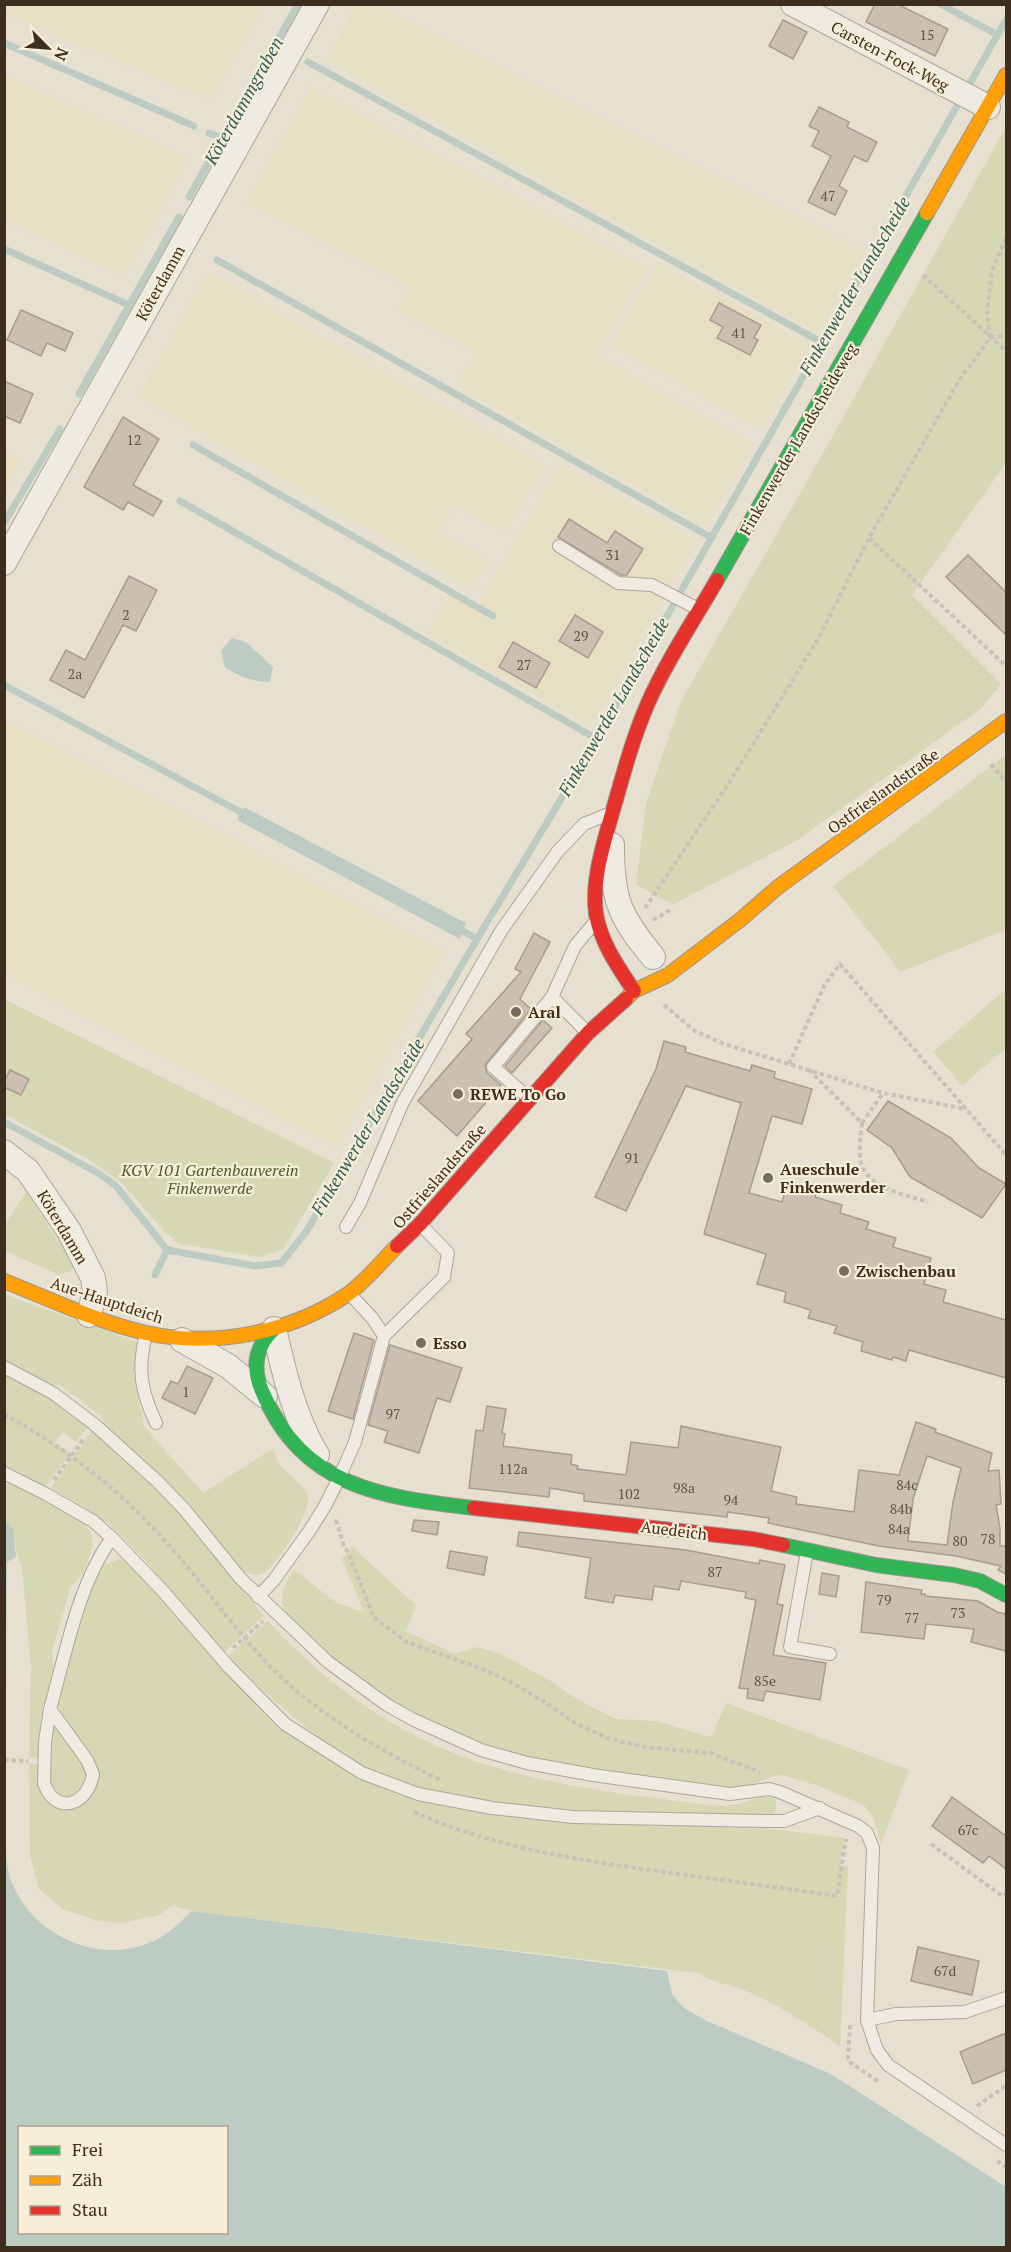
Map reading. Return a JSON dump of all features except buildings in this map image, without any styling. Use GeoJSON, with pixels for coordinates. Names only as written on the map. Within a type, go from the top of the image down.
{"type":"FeatureCollection","features":[{"type":"Feature","properties":{"kind":"street","name":"Köterdamm"},"geometry":{"type":"LineString","coordinates":[[4,563],[317,4]]}},
{"type":"Feature","properties":{"kind":"street","name":"Carsten-Fock-Weg"},"geometry":{"type":"LineString","coordinates":[[793,4],[972,99]]}},
{"type":"Feature","properties":{"kind":"street","name":"Finkenwerder Landscheideweg"},"geometry":{"type":"LineString","coordinates":[[634,991],[610,953],[598,920],[594,885],[599,858],[639,721],[972,99],[1006,75]]}},
{"type":"Feature","properties":{"kind":"street","name":"Ostfrieslandstraße"},"geometry":{"type":"LineString","coordinates":[[634,991],[668,975],[740,920],[778,886],[1006,721]]}},
{"type":"Feature","properties":{"kind":"street","name":"Finkenwerder Landscheideweg"},"geometry":{"type":"LineString","coordinates":[[613,812],[612,867],[620,909],[652,962]]}},
{"type":"Feature","properties":{"kind":"street","name":"Ostfrieslandstraße"},"geometry":{"type":"LineString","coordinates":[[742,901],[778,886]]}},
{"type":"Feature","properties":{"kind":"street","name":"Ostfrieslandstraße"},"geometry":{"type":"LineString","coordinates":[[273,1329],[302,1319],[349,1293],[420,1224],[588,1033],[634,991],[652,962]]}},
{"type":"Feature","properties":{"kind":"street","name":"Köterdamm"},"geometry":{"type":"LineString","coordinates":[[4,1152],[28,1171],[69,1232],[93,1278],[94,1292],[89,1315]]}},
{"type":"Feature","properties":{"kind":"street","name":"Aue-Hauptdeich"},"geometry":{"type":"LineString","coordinates":[[4,1281],[89,1315],[146,1333],[178,1338],[212,1338],[273,1329]]}},
{"type":"Feature","properties":{"kind":"street","name":"Auedeich"},"geometry":{"type":"LineString","coordinates":[[273,1329],[264,1338],[256,1359],[258,1381],[279,1423],[303,1454],[318,1466],[363,1488],[407,1500],[741,1538],[876,1565],[954,1575],[980,1581],[1006,1595]]}},
{"type":"Feature","properties":{"kind":"street","name":"Auedeich"},"geometry":{"type":"LineString","coordinates":[[273,1329],[302,1425],[319,1457],[339,1478]]}},
{"type":"Feature","properties":{"kind":"street","name":"Auedeich"},"geometry":{"type":"LineString","coordinates":[[178,1338],[228,1366],[265,1397]]}},
{"type":"Feature","properties":{"kind":"lane"},"geometry":{"type":"LineString","coordinates":[[559,546],[618,583],[652,585],[700,610]]}},
{"type":"Feature","properties":{"kind":"lane"},"geometry":{"type":"LineString","coordinates":[[346,1227],[360,1203],[403,1102],[501,931],[558,851],[584,824],[613,812]]}},
{"type":"Feature","properties":{"kind":"lane"},"geometry":{"type":"LineString","coordinates":[[530,1099],[494,1067],[552,997],[575,946],[587,930],[598,920],[620,909]]}},
{"type":"Feature","properties":{"kind":"lane"},"geometry":{"type":"LineString","coordinates":[[552,997],[588,1033]]}},
{"type":"Feature","properties":{"kind":"lane"},"geometry":{"type":"LineString","coordinates":[[258,1597],[290,1559],[325,1506],[339,1478],[355,1442],[384,1336],[444,1277],[448,1253],[420,1224]]}},
{"type":"Feature","properties":{"kind":"lane"},"geometry":{"type":"LineString","coordinates":[[349,1293],[373,1319],[384,1336]]}},
{"type":"Feature","properties":{"kind":"lane"},"geometry":{"type":"LineString","coordinates":[[146,1333],[141,1355],[141,1375],[146,1401],[156,1423]]}},
{"type":"Feature","properties":{"kind":"lane"},"geometry":{"type":"LineString","coordinates":[[4,1367],[53,1393],[72,1407],[148,1473],[185,1509],[241,1579],[328,1662],[414,1720],[481,1750],[527,1763],[593,1775],[730,1794],[769,1790],[780,1792],[864,1829],[872,1842],[867,2020],[877,2050],[888,2065],[1006,2145]]}},
{"type":"Feature","properties":{"kind":"lane"},"geometry":{"type":"LineString","coordinates":[[4,1473],[93,1521],[162,1590],[228,1666],[285,1724],[362,1773],[418,1794],[492,1808],[573,1817],[784,1821],[820,1808]]}},
{"type":"Feature","properties":{"kind":"lane"},"geometry":{"type":"LineString","coordinates":[[50,1708],[87,1760],[93,1774],[87,1794],[74,1802],[61,1802],[46,1790],[44,1784],[45,1742],[50,1708],[86,1584],[99,1556],[112,1538]]}},
{"type":"Feature","properties":{"kind":"lane"},"geometry":{"type":"LineString","coordinates":[[807,1551],[790,1647],[830,1654]]}},
{"type":"Feature","properties":{"kind":"lane"},"geometry":{"type":"LineString","coordinates":[[867,2020],[896,2014],[965,2012],[1006,1998]]}},
{"type":"Feature","properties":{"kind":"path"},"geometry":{"type":"LineString","coordinates":[[633,933],[644,910],[729,783],[818,639],[869,538],[958,382],[990,338],[987,313],[992,271],[1006,237]]}},
{"type":"Feature","properties":{"kind":"path"},"geometry":{"type":"LineString","coordinates":[[921,273],[1006,351]]}},
{"type":"Feature","properties":{"kind":"path"},"geometry":{"type":"LineString","coordinates":[[990,338],[1006,335]]}},
{"type":"Feature","properties":{"kind":"path"},"geometry":{"type":"LineString","coordinates":[[869,538],[1006,666]]}},
{"type":"Feature","properties":{"kind":"path"},"geometry":{"type":"LineString","coordinates":[[789,1064],[824,986],[840,964],[1006,1155]]}},
{"type":"Feature","properties":{"kind":"path"},"geometry":{"type":"LineString","coordinates":[[660,1000],[695,1031],[724,1044],[884,1093],[966,1109]]}},
{"type":"Feature","properties":{"kind":"path"},"geometry":{"type":"LineString","coordinates":[[808,1070],[862,1123]]}},
{"type":"Feature","properties":{"kind":"path"},"geometry":{"type":"LineString","coordinates":[[884,1093],[862,1123],[860,1159],[871,1180],[884,1188],[928,1202]]}},
{"type":"Feature","properties":{"kind":"path"},"geometry":{"type":"LineString","coordinates":[[4,1414],[44,1436],[103,1478],[174,1551],[243,1639],[284,1679],[331,1718],[385,1752],[444,1782]]}},
{"type":"Feature","properties":{"kind":"path"},"geometry":{"type":"LineString","coordinates":[[48,1487],[76,1450]]}},
{"type":"Feature","properties":{"kind":"path"},"geometry":{"type":"LineString","coordinates":[[325,1506],[333,1513],[338,1524],[343,1543],[374,1617],[406,1642],[480,1668],[509,1681],[575,1723],[607,1738],[644,1747],[710,1753],[762,1773],[773,1780],[780,1792]]}},
{"type":"Feature","properties":{"kind":"path"},"geometry":{"type":"LineString","coordinates":[[243,1639],[262,1622]]}},
{"type":"Feature","properties":{"kind":"path"},"geometry":{"type":"LineString","coordinates":[[4,1760],[28,1761]]}},
{"type":"Feature","properties":{"kind":"path"},"geometry":{"type":"LineString","coordinates":[[408,1809],[448,1827],[533,1851],[837,1896],[846,1839]]}},
{"type":"Feature","properties":{"kind":"path"},"geometry":{"type":"LineString","coordinates":[[931,1844],[1002,1896],[1006,1894]]}},
{"type":"Feature","properties":{"kind":"path"},"geometry":{"type":"LineString","coordinates":[[963,2115],[1006,2086]]}},
{"type":"Feature","properties":{"kind":"shaded area"},"geometry":{"type":"Polygon","coordinates":[[[4,5],[264,5],[212,100],[5,14],[4,5]]]}},
{"type":"Feature","properties":{"kind":"shaded area"},"geometry":{"type":"Polygon","coordinates":[[[356,5],[376,5],[865,252],[818,333],[327,60],[356,5]]]}},
{"type":"Feature","properties":{"kind":"shaded area"},"geometry":{"type":"Polygon","coordinates":[[[5,75],[189,158],[125,276],[5,220],[5,75]]]}},
{"type":"Feature","properties":{"kind":"shaded area"},"geometry":{"type":"Polygon","coordinates":[[[311,87],[647,268],[596,355],[752,444],[707,526],[457,386],[476,352],[397,311],[410,287],[246,203],[311,87]]]}},
{"type":"Feature","properties":{"kind":"shaded area"},"geometry":{"type":"Polygon","coordinates":[[[658,263],[810,345],[762,429],[610,345],[658,263]]]}},
{"type":"Feature","properties":{"kind":"shaded area"},"geometry":{"type":"Polygon","coordinates":[[[208,272],[546,465],[505,532],[454,505],[439,533],[490,561],[471,588],[139,397],[208,272]]]}},
{"type":"Feature","properties":{"kind":"shaded area"},"geometry":{"type":"Polygon","coordinates":[[[5,452],[22,459],[5,492],[5,452]]]}},
{"type":"Feature","properties":{"kind":"shaded area"},"geometry":{"type":"Polygon","coordinates":[[[560,465],[696,540],[591,726],[427,634],[450,593],[477,607],[560,465]]]}},
{"type":"Feature","properties":{"kind":"shaded area"},"geometry":{"type":"Polygon","coordinates":[[[232,638],[246,642],[273,667],[270,682],[246,678],[225,667],[221,651],[232,638]]]}},
{"type":"Feature","properties":{"kind":"shaded area"},"geometry":{"type":"Polygon","coordinates":[[[4,719],[445,951],[337,1148],[5,974],[4,719]]]}},
{"type":"Feature","properties":{"kind":"shaded area"},"geometry":{"type":"Polygon","coordinates":[[[244,807],[466,923],[460,939],[237,820],[244,807]]]}},
{"type":"Feature","properties":{"kind":"shaded area"},"geometry":{"type":"Polygon","coordinates":[[[5,1520],[13,1529],[16,1557],[7,1562],[5,1820],[5,1520]]]}},
{"type":"Feature","properties":{"kind":"shaded area"},"geometry":{"type":"Polygon","coordinates":[[[5,1847],[12,1883],[23,1903],[37,1920],[55,1933],[75,1943],[96,1949],[118,1950],[140,1946],[161,1937],[192,1911],[667,1971],[672,1994],[684,2008],[707,2021],[831,2074],[1006,2187],[1006,2247],[5,2247],[5,1847]]]}},
{"type":"Feature","properties":{"kind":"green space"},"geometry":{"type":"Polygon","coordinates":[[[1006,127],[1006,463],[912,595],[1001,684],[982,708],[796,841],[672,905],[636,884],[646,804],[681,701],[1006,127]]]}},
{"type":"Feature","properties":{"kind":"green space"},"geometry":{"type":"Polygon","coordinates":[[[1006,755],[1006,930],[901,972],[833,886],[1006,755]]]}},
{"type":"Feature","properties":{"kind":"green space"},"geometry":{"type":"Polygon","coordinates":[[[1006,989],[1006,1048],[962,1086],[933,1052],[1006,989]]]}},
{"type":"Feature","properties":{"kind":"green space","name":"KGV 101 Gartenbauverein Finkenwerde"},"geometry":{"type":"Polygon","coordinates":[[[4,999],[334,1163],[283,1249],[261,1257],[179,1244],[164,1231],[122,1183],[90,1160],[5,1115],[4,999]]]}},
{"type":"Feature","properties":{"kind":"green space"},"geometry":{"type":"Polygon","coordinates":[[[26,1192],[71,1260],[74,1266],[71,1271],[59,1275],[5,1251],[5,1225],[26,1192]]]}},
{"type":"Feature","properties":{"kind":"green space"},"geometry":{"type":"Polygon","coordinates":[[[4,1294],[137,1342],[135,1376],[144,1426],[203,1493],[272,1449],[281,1466],[300,1485],[308,1498],[304,1516],[298,1528],[282,1553],[266,1571],[257,1575],[241,1570],[199,1518],[153,1469],[108,1430],[100,1415],[61,1386],[47,1382],[5,1361],[4,1294]]]}},
{"type":"Feature","properties":{"kind":"green space"},"geometry":{"type":"Polygon","coordinates":[[[4,1373],[54,1400],[88,1426],[76,1442],[63,1432],[55,1443],[70,1453],[46,1486],[5,1465],[4,1373]]]}},
{"type":"Feature","properties":{"kind":"green space"},"geometry":{"type":"Polygon","coordinates":[[[92,1430],[181,1513],[264,1616],[224,1652],[144,1559],[111,1526],[51,1488],[92,1430]]]}},
{"type":"Feature","properties":{"kind":"green space"},"geometry":{"type":"Polygon","coordinates":[[[4,1483],[22,1485],[84,1522],[92,1536],[92,1547],[84,1573],[70,1588],[52,1651],[54,1669],[42,1709],[39,1758],[29,1757],[31,1667],[22,1567],[12,1531],[5,1520],[4,1483]]]}},
{"type":"Feature","properties":{"kind":"green space"},"geometry":{"type":"Polygon","coordinates":[[[352,1547],[416,1605],[406,1631],[455,1654],[477,1647],[501,1654],[549,1680],[580,1701],[616,1719],[656,1721],[711,1737],[726,1703],[909,1770],[881,1844],[873,1817],[864,1805],[816,1785],[782,1775],[773,1776],[744,1788],[728,1789],[552,1763],[479,1743],[427,1721],[402,1707],[354,1676],[333,1659],[296,1625],[284,1609],[283,1592],[294,1570],[337,1603],[364,1612],[342,1559],[352,1547]]]}},
{"type":"Feature","properties":{"kind":"green space"},"geometry":{"type":"Polygon","coordinates":[[[120,1559],[127,1561],[256,1699],[358,1775],[403,1796],[547,1821],[588,1824],[756,1827],[844,1838],[840,1865],[848,1866],[840,2046],[771,2003],[697,1973],[192,1911],[176,1907],[176,1903],[159,1915],[121,1923],[98,1921],[63,1909],[39,1889],[30,1856],[29,1763],[37,1764],[38,1781],[43,1796],[55,1803],[68,1806],[82,1804],[91,1797],[94,1791],[98,1776],[63,1720],[57,1700],[94,1578],[100,1566],[120,1559]]]}},
{"type":"Feature","properties":{"kind":"green space"},"geometry":{"type":"Polygon","coordinates":[[[268,1621],[316,1668],[370,1709],[399,1727],[459,1755],[540,1779],[590,1789],[705,1805],[735,1805],[768,1797],[776,1800],[776,1811],[770,1816],[632,1814],[562,1810],[462,1798],[384,1777],[350,1759],[313,1733],[228,1656],[268,1621]]]}},
{"type":"Feature","properties":{"kind":"green space"},"geometry":{"type":"Polygon","coordinates":[[[54,1723],[85,1768],[85,1784],[76,1795],[63,1796],[50,1785],[49,1726],[54,1723]]]}},
{"type":"Feature","properties":{"kind":"waterway","name":"Köterdammgraben"},"geometry":{"type":"LineString","coordinates":[[189,197],[298,4]]}},
{"type":"Feature","properties":{"kind":"waterway"},"geometry":{"type":"LineString","coordinates":[[940,4],[998,35]]}},
{"type":"Feature","properties":{"kind":"waterway","name":"Finkenwerder Landscheide"},"geometry":{"type":"LineString","coordinates":[[155,1275],[167,1250],[255,1266],[281,1263],[306,1232],[597,739],[1006,20]]}},
{"type":"Feature","properties":{"kind":"waterway"},"geometry":{"type":"LineString","coordinates":[[4,43],[194,126]]}},
{"type":"Feature","properties":{"kind":"waterway"},"geometry":{"type":"LineString","coordinates":[[308,62],[823,343]]}},
{"type":"Feature","properties":{"kind":"waterway"},"geometry":{"type":"LineString","coordinates":[[209,133],[223,138]]}},
{"type":"Feature","properties":{"kind":"waterway","name":"Köterdammgraben"},"geometry":{"type":"LineString","coordinates":[[79,394],[179,217]]}},
{"type":"Feature","properties":{"kind":"waterway"},"geometry":{"type":"LineString","coordinates":[[4,249],[129,305]]}},
{"type":"Feature","properties":{"kind":"waterway"},"geometry":{"type":"LineString","coordinates":[[217,260],[712,538]]}},
{"type":"Feature","properties":{"kind":"waterway","name":"Köterdammgraben"},"geometry":{"type":"LineString","coordinates":[[4,523],[60,429]]}},
{"type":"Feature","properties":{"kind":"waterway"},"geometry":{"type":"LineString","coordinates":[[193,445],[493,616]]}},
{"type":"Feature","properties":{"kind":"waterway"},"geometry":{"type":"LineString","coordinates":[[180,501],[597,739]]}},
{"type":"Feature","properties":{"kind":"waterway"},"geometry":{"type":"LineString","coordinates":[[4,685],[248,816]]}},
{"type":"Feature","properties":{"kind":"waterway"},"geometry":{"type":"LineString","coordinates":[[456,927],[477,939]]}},
{"type":"Feature","properties":{"kind":"waterway"},"geometry":{"type":"LineString","coordinates":[[4,1122],[98,1173],[116,1186],[167,1250]]}},
{"type":"Feature","properties":{"kind":"traffic: fast"},"geometry":{"type":"LineString","coordinates":[[717,580],[927,213]]}},
{"type":"Feature","properties":{"kind":"traffic: fast"},"geometry":{"type":"LineString","coordinates":[[274,1329],[259,1350],[257,1374],[262,1391],[279,1423],[299,1449],[323,1468],[348,1482],[377,1492],[407,1499],[474,1508]]}},
{"type":"Feature","properties":{"kind":"traffic: fast"},"geometry":{"type":"LineString","coordinates":[[783,1545],[876,1565],[954,1575],[980,1581],[1006,1595]]}},
{"type":"Feature","properties":{"kind":"traffic: slow"},"geometry":{"type":"LineString","coordinates":[[927,213],[1006,75]]}},
{"type":"Feature","properties":{"kind":"traffic: slow"},"geometry":{"type":"LineString","coordinates":[[626,999],[634,991],[668,975],[740,920],[778,887],[1006,721]]}},
{"type":"Feature","properties":{"kind":"traffic: slow"},"geometry":{"type":"LineString","coordinates":[[4,1281],[92,1316],[146,1333],[198,1339],[225,1338],[277,1327],[302,1319],[325,1307],[355,1289],[397,1246]]}},
{"type":"Feature","properties":{"kind":"traffic: jam"},"geometry":{"type":"LineString","coordinates":[[634,991],[611,954],[598,925],[595,903],[598,869],[636,733],[648,703],[672,656],[717,580]]}},
{"type":"Feature","properties":{"kind":"traffic: jam"},"geometry":{"type":"LineString","coordinates":[[397,1246],[420,1224],[588,1033],[626,999]]}},
{"type":"Feature","properties":{"kind":"traffic: jam"},"geometry":{"type":"LineString","coordinates":[[474,1508],[753,1539],[783,1545]]}},
{"type":"Feature","properties":{"kind":"place","name":"Aral"},"geometry":{"type":"Point","coordinates":[516,1012]}},
{"type":"Feature","properties":{"kind":"place","name":"REWE To Go"},"geometry":{"type":"Point","coordinates":[458,1094]}},
{"type":"Feature","properties":{"kind":"place","name":"Aueschule Finkenwerder"},"geometry":{"type":"Point","coordinates":[768,1178]}},
{"type":"Feature","properties":{"kind":"place","name":"Zwischenbau"},"geometry":{"type":"Point","coordinates":[844,1271]}},
{"type":"Feature","properties":{"kind":"place","name":"Esso"},"geometry":{"type":"Point","coordinates":[421,1343]}}]}
